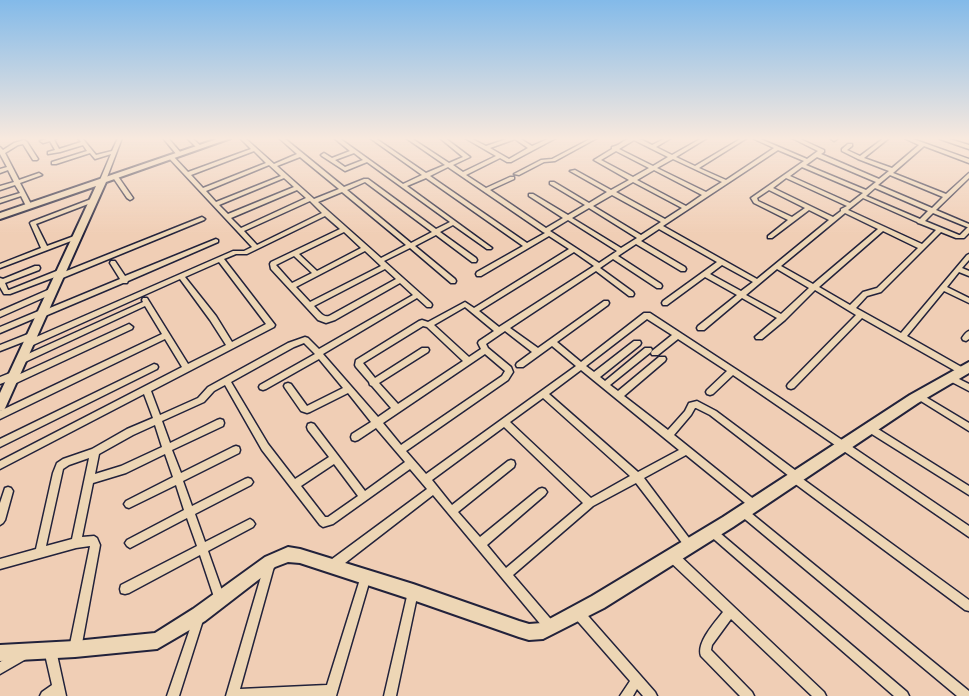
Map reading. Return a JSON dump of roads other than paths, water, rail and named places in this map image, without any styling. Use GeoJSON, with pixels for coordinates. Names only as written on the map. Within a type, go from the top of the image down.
{"type":"FeatureCollection","features":[{"type":"Feature","properties":{"kind":"street"},"geometry":{"type":"LineString","coordinates":[[11,170],[29,206]]}},
{"type":"Feature","properties":{"kind":"street"},"geometry":{"type":"LineString","coordinates":[[0,406],[32,339],[106,170]]}},
{"type":"Feature","properties":{"kind":"street"},"geometry":{"type":"LineString","coordinates":[[0,216],[131,170]]}},
{"type":"Feature","properties":{"kind":"street"},"geometry":{"type":"LineString","coordinates":[[186,170],[256,248]]}},
{"type":"Feature","properties":{"kind":"street"},"geometry":{"type":"LineString","coordinates":[[188,174],[197,170]]}},
{"type":"Feature","properties":{"kind":"street"},"geometry":{"type":"LineString","coordinates":[[203,190],[255,170]]}},
{"type":"Feature","properties":{"kind":"street"},"geometry":{"type":"LineString","coordinates":[[278,170],[430,305]]}},
{"type":"Feature","properties":{"kind":"street"},"geometry":{"type":"LineString","coordinates":[[319,170],[454,281]]}},
{"type":"Feature","properties":{"kind":"street"},"geometry":{"type":"LineString","coordinates":[[382,170],[490,248]]}},
{"type":"Feature","properties":{"kind":"street"},"geometry":{"type":"LineString","coordinates":[[418,170],[527,246]]}},
{"type":"Feature","properties":{"kind":"street"},"geometry":{"type":"LineString","coordinates":[[403,186],[439,170]]}},
{"type":"Feature","properties":{"kind":"street"},"geometry":{"type":"LineString","coordinates":[[457,170],[574,249],[631,294]]}},
{"type":"Feature","properties":{"kind":"street"},"geometry":{"type":"LineString","coordinates":[[463,174],[470,170]]}},
{"type":"Feature","properties":{"kind":"street"},"geometry":{"type":"LineString","coordinates":[[486,190],[524,170]]}},
{"type":"Feature","properties":{"kind":"street"},"geometry":{"type":"LineString","coordinates":[[615,170],[686,208]]}},
{"type":"Feature","properties":{"kind":"street"},"geometry":{"type":"LineString","coordinates":[[478,274],[649,170]]}},
{"type":"Feature","properties":{"kind":"street"},"geometry":{"type":"LineString","coordinates":[[658,170],[706,195]]}},
{"type":"Feature","properties":{"kind":"street"},"geometry":{"type":"LineString","coordinates":[[700,170],[726,182]]}},
{"type":"Feature","properties":{"kind":"street"},"geometry":{"type":"LineString","coordinates":[[401,450],[508,375],[508,369],[483,348],[482,343],[744,170]]}},
{"type":"Feature","properties":{"kind":"street"},"geometry":{"type":"LineString","coordinates":[[792,220],[754,200],[794,170]]}},
{"type":"Feature","properties":{"kind":"street"},"geometry":{"type":"LineString","coordinates":[[814,170],[920,222],[960,238],[969,227],[851,170]]}},
{"type":"Feature","properties":{"kind":"street"},"geometry":{"type":"LineString","coordinates":[[887,170],[946,196]]}},
{"type":"Feature","properties":{"kind":"street"},"geometry":{"type":"LineString","coordinates":[[573,171],[611,192],[722,262],[758,282]]}},
{"type":"Feature","properties":{"kind":"street"},"geometry":{"type":"LineString","coordinates":[[701,328],[890,172]]}},
{"type":"Feature","properties":{"kind":"street"},"geometry":{"type":"LineString","coordinates":[[0,188],[39,175]]}},
{"type":"Feature","properties":{"kind":"street"},"geometry":{"type":"LineString","coordinates":[[920,222],[969,175]]}},
{"type":"Feature","properties":{"kind":"street"},"geometry":{"type":"LineString","coordinates":[[115,176],[130,198]]}},
{"type":"Feature","properties":{"kind":"street"},"geometry":{"type":"LineString","coordinates":[[215,204],[284,176]]}},
{"type":"Feature","properties":{"kind":"street"},"geometry":{"type":"LineString","coordinates":[[786,176],[850,205]]}},
{"type":"Feature","properties":{"kind":"street"},"geometry":{"type":"LineString","coordinates":[[239,230],[362,180],[368,180],[474,260]]}},
{"type":"Feature","properties":{"kind":"street"},"geometry":{"type":"LineString","coordinates":[[552,183],[683,269]]}},
{"type":"Feature","properties":{"kind":"street"},"geometry":{"type":"LineString","coordinates":[[228,217],[297,188]]}},
{"type":"Feature","properties":{"kind":"street"},"geometry":{"type":"LineString","coordinates":[[769,188],[833,219]]}},
{"type":"Feature","properties":{"kind":"street"},"geometry":{"type":"LineString","coordinates":[[0,201],[23,194]]}},
{"type":"Feature","properties":{"kind":"street"},"geometry":{"type":"LineString","coordinates":[[531,195],[621,251]]}},
{"type":"Feature","properties":{"kind":"street"},"geometry":{"type":"LineString","coordinates":[[46,249],[33,223],[94,200]]}},
{"type":"Feature","properties":{"kind":"street"},"geometry":{"type":"LineString","coordinates":[[770,237],[808,207]]}},
{"type":"Feature","properties":{"kind":"street"},"geometry":{"type":"LineString","coordinates":[[843,210],[922,247]]}},
{"type":"Feature","properties":{"kind":"street"},"geometry":{"type":"LineString","coordinates":[[0,348],[32,339],[141,294],[237,251],[243,254],[326,213]]}},
{"type":"Feature","properties":{"kind":"street"},"geometry":{"type":"LineString","coordinates":[[37,268],[0,281],[6,292],[10,292],[59,275],[202,219]]}},
{"type":"Feature","properties":{"kind":"street"},"geometry":{"type":"LineString","coordinates":[[380,260],[453,223]]}},
{"type":"Feature","properties":{"kind":"street"},"geometry":{"type":"LineString","coordinates":[[345,229],[274,262],[273,266],[322,318],[329,319],[401,279]]}},
{"type":"Feature","properties":{"kind":"street"},"geometry":{"type":"LineString","coordinates":[[759,337],[882,229]]}},
{"type":"Feature","properties":{"kind":"street"},"geometry":{"type":"LineString","coordinates":[[850,308],[865,294],[879,290],[940,230]]}},
{"type":"Feature","properties":{"kind":"street"},"geometry":{"type":"LineString","coordinates":[[0,266],[77,237]]}},
{"type":"Feature","properties":{"kind":"street"},"geometry":{"type":"LineString","coordinates":[[0,330],[125,281],[216,241]]}},
{"type":"Feature","properties":{"kind":"street"},"geometry":{"type":"LineString","coordinates":[[291,287],[366,248]]}},
{"type":"Feature","properties":{"kind":"street"},"geometry":{"type":"LineString","coordinates":[[474,311],[574,249]]}},
{"type":"Feature","properties":{"kind":"street"},"geometry":{"type":"LineString","coordinates":[[295,253],[316,274]]}},
{"type":"Feature","properties":{"kind":"street"},"geometry":{"type":"LineString","coordinates":[[613,256],[659,286]]}},
{"type":"Feature","properties":{"kind":"street"},"geometry":{"type":"LineString","coordinates":[[902,337],[969,256]]}},
{"type":"Feature","properties":{"kind":"street"},"geometry":{"type":"LineString","coordinates":[[0,465],[267,328],[271,324],[220,259]]}},
{"type":"Feature","properties":{"kind":"street"},"geometry":{"type":"LineString","coordinates":[[665,303],[722,262]]}},
{"type":"Feature","properties":{"kind":"street"},"geometry":{"type":"LineString","coordinates":[[113,263],[125,281]]}},
{"type":"Feature","properties":{"kind":"street"},"geometry":{"type":"LineString","coordinates":[[309,306],[386,266]]}},
{"type":"Feature","properties":{"kind":"street"},"geometry":{"type":"LineString","coordinates":[[777,266],[961,372],[969,388]]}},
{"type":"Feature","properties":{"kind":"street"},"geometry":{"type":"LineString","coordinates":[[958,269],[969,274]]}},
{"type":"Feature","properties":{"kind":"street"},"geometry":{"type":"LineString","coordinates":[[705,274],[782,318]]}},
{"type":"Feature","properties":{"kind":"street"},"geometry":{"type":"LineString","coordinates":[[181,276],[213,318],[231,346]]}},
{"type":"Feature","properties":{"kind":"street"},"geometry":{"type":"LineString","coordinates":[[943,288],[969,301]]}},
{"type":"Feature","properties":{"kind":"street"},"geometry":{"type":"LineString","coordinates":[[0,314],[52,291]]}},
{"type":"Feature","properties":{"kind":"street"},"geometry":{"type":"LineString","coordinates":[[141,294],[187,369]]}},
{"type":"Feature","properties":{"kind":"street"},"geometry":{"type":"LineString","coordinates":[[263,387],[418,295]]}},
{"type":"Feature","properties":{"kind":"street"},"geometry":{"type":"LineString","coordinates":[[22,360],[146,303]]}},
{"type":"Feature","properties":{"kind":"street"},"geometry":{"type":"LineString","coordinates":[[520,365],[606,303]]}},
{"type":"Feature","properties":{"kind":"street"},"geometry":{"type":"LineString","coordinates":[[429,325],[462,305],[466,305],[537,352]]}},
{"type":"Feature","properties":{"kind":"street"},"geometry":{"type":"LineString","coordinates":[[791,386],[861,314]]}},
{"type":"Feature","properties":{"kind":"street"},"geometry":{"type":"LineString","coordinates":[[426,480],[582,366],[647,315],[733,371],[969,532]]}},
{"type":"Feature","properties":{"kind":"street"},"geometry":{"type":"LineString","coordinates":[[397,409],[359,365],[359,362],[422,323],[429,325],[468,361]]}},
{"type":"Feature","properties":{"kind":"street"},"geometry":{"type":"LineString","coordinates":[[0,381],[13,378],[129,327]]}},
{"type":"Feature","properties":{"kind":"street"},"geometry":{"type":"LineString","coordinates":[[0,415],[166,334]]}},
{"type":"Feature","properties":{"kind":"street"},"geometry":{"type":"LineString","coordinates":[[619,395],[655,354],[677,335]]}},
{"type":"Feature","properties":{"kind":"street"},"geometry":{"type":"LineString","coordinates":[[40,553],[60,466],[95,452],[130,432],[201,400],[209,390],[226,380],[300,340],[307,341],[507,574],[550,628]]}},
{"type":"Feature","properties":{"kind":"street"},"geometry":{"type":"LineString","coordinates":[[552,342],[688,450],[748,508],[966,696]]}},
{"type":"Feature","properties":{"kind":"street"},"geometry":{"type":"LineString","coordinates":[[595,376],[637,343]]}},
{"type":"Feature","properties":{"kind":"street"},"geometry":{"type":"LineString","coordinates":[[374,383],[425,350]]}},
{"type":"Feature","properties":{"kind":"street"},"geometry":{"type":"LineString","coordinates":[[355,437],[485,350]]}},
{"type":"Feature","properties":{"kind":"street"},"geometry":{"type":"LineString","coordinates":[[605,384],[655,354]]}},
{"type":"Feature","properties":{"kind":"street"},"geometry":{"type":"LineString","coordinates":[[0,443],[154,367]]}},
{"type":"Feature","properties":{"kind":"street"},"geometry":{"type":"LineString","coordinates":[[710,392],[733,371]]}},
{"type":"Feature","properties":{"kind":"street"},"geometry":{"type":"LineString","coordinates":[[0,653],[75,649],[157,641],[199,615],[270,562],[293,554],[366,576],[529,632],[543,631],[578,613],[711,532],[919,396],[961,372]]}},
{"type":"Feature","properties":{"kind":"street"},"geometry":{"type":"LineString","coordinates":[[226,380],[264,448],[294,484],[320,520],[326,522],[412,463]]}},
{"type":"Feature","properties":{"kind":"street"},"geometry":{"type":"LineString","coordinates":[[288,386],[304,409],[307,410],[349,389]]}},
{"type":"Feature","properties":{"kind":"street"},"geometry":{"type":"LineString","coordinates":[[147,390],[220,599]]}},
{"type":"Feature","properties":{"kind":"street"},"geometry":{"type":"LineString","coordinates":[[544,394],[637,477],[689,545]]}},
{"type":"Feature","properties":{"kind":"street"},"geometry":{"type":"LineString","coordinates":[[919,396],[969,427]]}},
{"type":"Feature","properties":{"kind":"street"},"geometry":{"type":"LineString","coordinates":[[669,435],[688,413],[692,405],[697,404],[713,413],[969,606]]}},
{"type":"Feature","properties":{"kind":"street"},"geometry":{"type":"LineString","coordinates":[[89,480],[117,472],[167,450],[220,423]]}},
{"type":"Feature","properties":{"kind":"street"},"geometry":{"type":"LineString","coordinates":[[504,423],[590,503]]}},
{"type":"Feature","properties":{"kind":"street"},"geometry":{"type":"LineString","coordinates":[[311,427],[364,496]]}},
{"type":"Feature","properties":{"kind":"street"},"geometry":{"type":"LineString","coordinates":[[870,428],[969,491]]}},
{"type":"Feature","properties":{"kind":"street"},"geometry":{"type":"LineString","coordinates":[[128,504],[236,450]]}},
{"type":"Feature","properties":{"kind":"street"},"geometry":{"type":"LineString","coordinates":[[507,574],[590,503],[688,450]]}},
{"type":"Feature","properties":{"kind":"street"},"geometry":{"type":"LineString","coordinates":[[76,543],[95,452]]}},
{"type":"Feature","properties":{"kind":"street"},"geometry":{"type":"LineString","coordinates":[[294,484],[335,458]]}},
{"type":"Feature","properties":{"kind":"street"},"geometry":{"type":"LineString","coordinates":[[452,511],[511,464]]}},
{"type":"Feature","properties":{"kind":"street"},"geometry":{"type":"LineString","coordinates":[[130,543],[248,482]]}},
{"type":"Feature","properties":{"kind":"street"},"geometry":{"type":"LineString","coordinates":[[332,566],[434,489]]}},
{"type":"Feature","properties":{"kind":"street"},"geometry":{"type":"LineString","coordinates":[[0,520],[8,491]]}},
{"type":"Feature","properties":{"kind":"street"},"geometry":{"type":"LineString","coordinates":[[480,544],[542,492]]}},
{"type":"Feature","properties":{"kind":"street"},"geometry":{"type":"LineString","coordinates":[[125,589],[250,524]]}},
{"type":"Feature","properties":{"kind":"street"},"geometry":{"type":"LineString","coordinates":[[711,532],[903,696]]}},
{"type":"Feature","properties":{"kind":"street"},"geometry":{"type":"LineString","coordinates":[[0,564],[92,540],[95,545],[75,649]]}},
{"type":"Feature","properties":{"kind":"street"},"geometry":{"type":"LineString","coordinates":[[672,556],[820,696]]}},
{"type":"Feature","properties":{"kind":"street"},"geometry":{"type":"LineString","coordinates":[[270,562],[232,695],[330,694],[366,576]]}},
{"type":"Feature","properties":{"kind":"street"},"geometry":{"type":"LineString","coordinates":[[390,696],[413,592]]}},
{"type":"Feature","properties":{"kind":"street"},"geometry":{"type":"LineString","coordinates":[[730,611],[707,643],[705,652],[747,696]]}},
{"type":"Feature","properties":{"kind":"street"},"geometry":{"type":"LineString","coordinates":[[578,613],[651,696]]}},
{"type":"Feature","properties":{"kind":"street"},"geometry":{"type":"LineString","coordinates":[[173,696],[199,615]]}},
{"type":"Feature","properties":{"kind":"street"},"geometry":{"type":"LineString","coordinates":[[46,696],[59,692],[50,650]]}},
{"type":"Feature","properties":{"kind":"street"},"geometry":{"type":"LineString","coordinates":[[0,668],[25,652]]}},
{"type":"Feature","properties":{"kind":"street"},"geometry":{"type":"LineString","coordinates":[[626,696],[637,680]]}}]}
